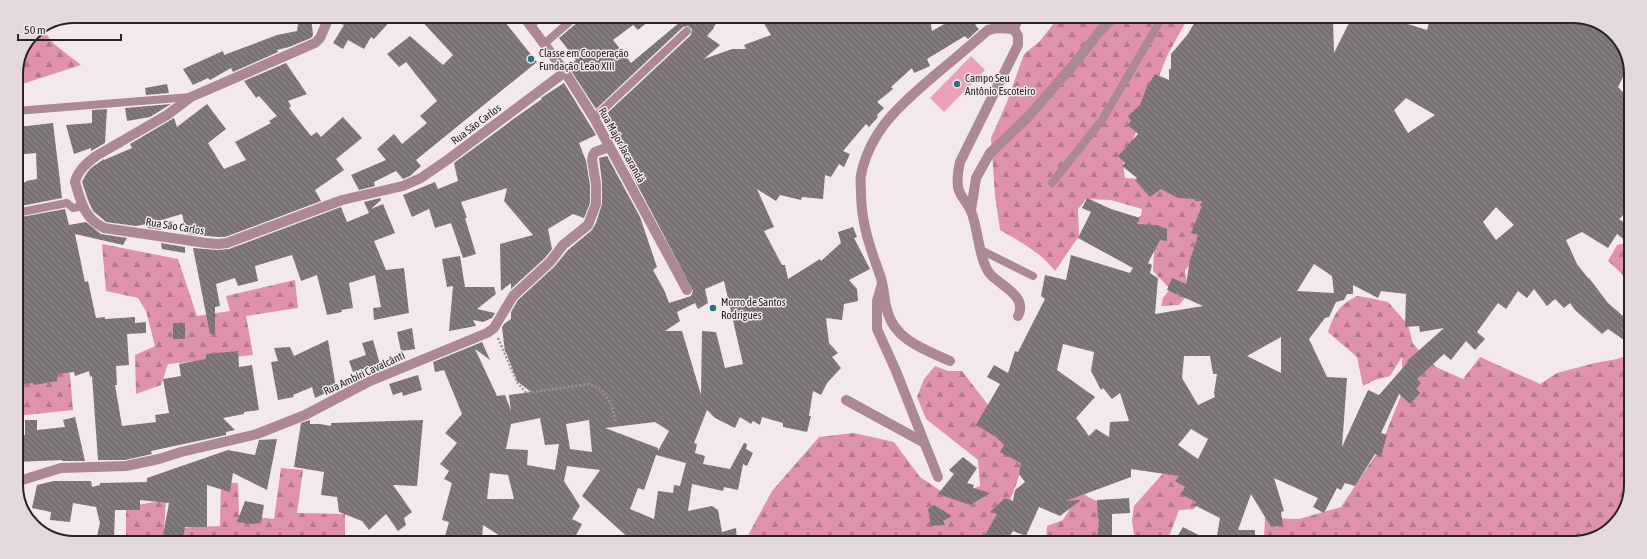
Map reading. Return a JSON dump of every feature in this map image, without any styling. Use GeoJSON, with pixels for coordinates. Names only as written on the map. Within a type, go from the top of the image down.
{"type":"FeatureCollection","features":[{"type":"Feature","properties":{"kind":"street","name":"Rua São Carlos"},"geometry":{"type":"LineString","coordinates":[[326,23],[320,38],[315,42],[191,97],[166,115],[96,156],[82,168],[76,177],[75,182],[86,213],[93,222],[104,228],[206,243],[218,244],[227,242],[342,200],[403,186],[421,178],[566,72]]}},
{"type":"Feature","properties":{"kind":"street","name":"Rua Major Jacarandá"},"geometry":{"type":"LineString","coordinates":[[529,23],[566,72],[594,118],[687,290]]}},
{"type":"Feature","properties":{"kind":"street"},"geometry":{"type":"LineString","coordinates":[[1016,23],[1014,29],[1018,36],[1018,45],[960,162],[958,188],[963,200],[970,210],[981,250],[990,274],[1005,285],[1019,300],[1021,311],[1018,316]]}},
{"type":"Feature","properties":{"kind":"street"},"geometry":{"type":"LineString","coordinates":[[970,210],[976,178],[990,153],[1027,118],[1108,23]]}},
{"type":"Feature","properties":{"kind":"street"},"geometry":{"type":"LineString","coordinates":[[950,361],[921,348],[901,335],[892,324],[887,312],[882,282],[867,240],[861,208],[861,176],[868,153],[881,127],[900,104],[988,30],[998,28],[1014,29]]}},
{"type":"Feature","properties":{"kind":"street"},"geometry":{"type":"LineString","coordinates":[[494,328],[513,296],[550,262],[563,245],[588,225],[596,204],[596,184],[592,160],[593,155],[595,152],[609,146]]}},
{"type":"Feature","properties":{"kind":"street"},"geometry":{"type":"LineString","coordinates":[[882,282],[876,301],[877,329],[896,371],[938,477]]}},
{"type":"Feature","properties":{"kind":"street","name":"Rua Ambíri Cavalcânti"},"geometry":{"type":"LineString","coordinates":[[23,480],[61,468],[126,466],[257,434],[305,414],[368,382],[488,333],[494,328]]}},
{"type":"Feature","properties":{"kind":"street"},"geometry":{"type":"LineString","coordinates":[[846,400],[923,442]]}},
{"type":"Feature","properties":{"kind":"lane"},"geometry":{"type":"LineString","coordinates":[[544,44],[568,23]]}},
{"type":"Feature","properties":{"kind":"lane"},"geometry":{"type":"LineString","coordinates":[[1052,183],[1102,120],[1159,23]]}},
{"type":"Feature","properties":{"kind":"lane"},"geometry":{"type":"LineString","coordinates":[[594,118],[687,31]]}},
{"type":"Feature","properties":{"kind":"lane"},"geometry":{"type":"LineString","coordinates":[[23,110],[191,97]]}},
{"type":"Feature","properties":{"kind":"lane"},"geometry":{"type":"LineString","coordinates":[[23,212],[67,203],[72,208],[83,206]]}},
{"type":"Feature","properties":{"kind":"lane"},"geometry":{"type":"LineString","coordinates":[[981,250],[1033,276]]}},
{"type":"Feature","properties":{"kind":"path"},"geometry":{"type":"LineString","coordinates":[[494,328],[503,353],[517,382],[526,393],[589,384],[600,389],[607,398],[611,404],[616,422]]}},
{"type":"Feature","properties":{"kind":"green space"},"geometry":{"type":"Polygon","coordinates":[[[1054,23],[1185,23],[1168,54],[1123,164],[1125,178],[1157,180],[1201,195],[1203,214],[1192,263],[1185,270],[1188,294],[1179,305],[1161,306],[1163,298],[1170,289],[1153,271],[1154,253],[1152,242],[1128,231],[1135,218],[1141,216],[1142,209],[1111,200],[1086,199],[1078,209],[1079,236],[1055,271],[1037,253],[1000,230],[995,195],[991,138],[1007,102],[1024,54],[1039,42],[1054,23]]]}},
{"type":"Feature","properties":{"kind":"green space"},"geometry":{"type":"Polygon","coordinates":[[[45,33],[54,44],[81,65],[23,84],[24,64],[27,55],[38,38],[45,33]]]}},
{"type":"Feature","properties":{"kind":"green space"},"geometry":{"type":"Polygon","coordinates":[[[1624,243],[1624,277],[1608,261],[1617,245],[1624,243]]]}},
{"type":"Feature","properties":{"kind":"green space"},"geometry":{"type":"Polygon","coordinates":[[[102,244],[178,259],[197,316],[230,311],[226,296],[295,280],[298,308],[246,316],[253,355],[168,364],[161,385],[136,394],[135,355],[155,346],[146,311],[138,298],[106,291],[102,244]]]}},
{"type":"Feature","properties":{"kind":"green space"},"geometry":{"type":"Polygon","coordinates":[[[1357,296],[1388,302],[1408,325],[1413,344],[1436,367],[1463,379],[1480,357],[1540,384],[1557,373],[1624,357],[1624,485],[1623,495],[1619,507],[1609,521],[1595,531],[1579,536],[1264,536],[1265,518],[1299,519],[1341,507],[1379,450],[1402,393],[1402,357],[1390,376],[1375,380],[1363,386],[1357,357],[1328,332],[1335,315],[1341,307],[1357,296]]]}},
{"type":"Feature","properties":{"kind":"green space"},"geometry":{"type":"Polygon","coordinates":[[[69,364],[73,410],[23,415],[23,368],[69,364]]]}},
{"type":"Feature","properties":{"kind":"green space"},"geometry":{"type":"Polygon","coordinates":[[[935,366],[948,371],[962,371],[1012,436],[1027,448],[1017,482],[997,535],[998,536],[748,536],[772,491],[819,437],[854,433],[894,442],[920,477],[951,498],[980,486],[978,460],[926,419],[917,397],[924,379],[935,366]]]}},
{"type":"Feature","properties":{"kind":"green space"},"geometry":{"type":"Polygon","coordinates":[[[281,468],[303,470],[297,513],[345,514],[345,536],[126,536],[126,507],[166,500],[164,530],[220,526],[221,483],[238,483],[239,515],[274,519],[281,468]]]}},
{"type":"Feature","properties":{"kind":"green space"},"geometry":{"type":"Polygon","coordinates":[[[1166,470],[1178,476],[1203,497],[1194,509],[1179,510],[1169,536],[1134,536],[1132,521],[1134,506],[1166,470]]]}},
{"type":"Feature","properties":{"kind":"green space"},"geometry":{"type":"Polygon","coordinates":[[[1066,480],[1088,497],[1101,503],[1105,536],[1046,536],[1047,526],[1063,520],[1071,507],[1058,497],[1066,480]]]}},
{"type":"Feature","properties":{"kind":"shaded area","name":"Campo Seu Antônio Escoteiro"},"geometry":{"type":"Polygon","coordinates":[[[971,56],[985,70],[944,112],[930,98],[971,56]]]}},
{"type":"Feature","properties":{"kind":"building"},"geometry":{"type":"Polygon","coordinates":[[[298,23],[312,23],[313,35],[311,38],[277,50],[278,52],[233,72],[231,68],[210,80],[208,78],[193,85],[183,69],[223,51],[224,55],[277,35],[297,31],[298,23]]]}},
{"type":"Feature","properties":{"kind":"building"},"geometry":{"type":"Polygon","coordinates":[[[339,23],[389,23],[374,39],[371,37],[364,49],[348,40],[343,49],[333,43],[344,25],[339,23]]]}},
{"type":"Feature","properties":{"kind":"building"},"geometry":{"type":"Polygon","coordinates":[[[424,23],[506,23],[537,62],[416,160],[421,166],[410,176],[403,179],[396,171],[374,182],[375,186],[359,190],[351,175],[386,160],[377,149],[394,134],[402,144],[427,123],[420,116],[437,101],[406,62],[399,67],[387,54],[410,36],[443,65],[453,55],[424,23]]]}},
{"type":"Feature","properties":{"kind":"building"},"geometry":{"type":"Polygon","coordinates":[[[577,23],[647,23],[638,30],[633,25],[613,40],[631,63],[679,23],[716,23],[707,36],[720,45],[704,59],[732,49],[746,49],[744,45],[771,35],[764,23],[931,23],[932,31],[946,23],[978,23],[975,25],[979,29],[968,39],[965,36],[927,59],[930,66],[914,73],[912,68],[891,87],[893,89],[877,102],[884,108],[869,127],[866,124],[843,151],[850,154],[844,167],[839,164],[831,177],[825,175],[823,199],[802,197],[801,200],[780,195],[776,201],[757,189],[774,227],[764,231],[782,265],[785,265],[788,279],[820,259],[821,261],[841,243],[838,232],[853,227],[857,237],[854,238],[870,269],[849,280],[857,289],[858,301],[844,304],[842,320],[826,318],[829,343],[838,353],[832,357],[841,368],[827,383],[821,395],[813,391],[809,416],[811,416],[807,432],[783,427],[783,423],[762,417],[760,425],[753,421],[751,424],[740,417],[735,428],[715,418],[707,410],[694,443],[697,444],[695,453],[705,456],[703,464],[730,469],[744,443],[747,444],[746,449],[753,453],[747,466],[743,464],[738,490],[724,487],[723,491],[692,484],[688,511],[712,506],[718,510],[722,532],[736,528],[737,536],[626,536],[582,496],[600,470],[567,466],[564,481],[580,506],[572,519],[582,524],[576,536],[500,536],[483,525],[482,536],[445,536],[449,522],[442,520],[452,483],[444,479],[449,471],[440,464],[457,443],[445,433],[462,414],[444,370],[435,372],[433,362],[482,342],[490,360],[475,349],[497,396],[505,395],[511,411],[509,395],[531,392],[517,381],[505,352],[502,327],[511,319],[511,312],[518,300],[554,267],[568,250],[592,230],[596,223],[602,204],[602,183],[599,158],[607,156],[640,217],[657,267],[653,270],[669,303],[691,296],[693,291],[620,152],[623,151],[611,135],[602,118],[691,35],[692,29],[688,26],[683,27],[596,109],[568,66],[576,60],[559,38],[577,23]],[[724,281],[705,289],[708,303],[698,309],[695,303],[677,312],[680,321],[665,331],[682,331],[701,395],[702,331],[716,332],[725,368],[743,364],[724,281]],[[540,418],[511,424],[506,449],[528,450],[527,465],[555,470],[559,444],[545,445],[540,418]],[[589,420],[566,424],[570,449],[592,452],[589,420]],[[655,422],[605,428],[658,448],[658,451],[669,431],[655,422]],[[656,455],[644,490],[638,488],[630,509],[654,519],[658,491],[673,493],[674,485],[680,486],[686,463],[656,455]],[[490,473],[487,499],[514,499],[508,475],[490,473]]]}},
{"type":"Feature","properties":{"kind":"building"},"geometry":{"type":"Polygon","coordinates":[[[1194,23],[1333,23],[1334,53],[1349,23],[1404,23],[1427,30],[1429,23],[1573,23],[1583,24],[1595,28],[1607,36],[1613,43],[1620,55],[1624,71],[1624,75],[1618,87],[1624,93],[1624,214],[1619,219],[1624,222],[1624,239],[1617,234],[1608,248],[1582,232],[1566,240],[1577,264],[1608,303],[1624,317],[1624,340],[1608,329],[1602,334],[1575,310],[1570,303],[1564,308],[1555,299],[1547,306],[1534,289],[1527,298],[1518,291],[1506,309],[1498,303],[1477,332],[1485,339],[1475,350],[1466,341],[1451,360],[1444,354],[1417,379],[1421,383],[1416,389],[1420,393],[1410,404],[1399,394],[1381,433],[1387,435],[1381,456],[1375,454],[1355,486],[1345,483],[1341,490],[1337,488],[1324,513],[1313,507],[1318,498],[1274,478],[1284,511],[1281,512],[1283,525],[1271,527],[1251,494],[1238,530],[1255,530],[1255,536],[1217,536],[1220,518],[1194,505],[1196,502],[1181,494],[1185,487],[1175,481],[1179,476],[1131,469],[1131,477],[1066,501],[1081,500],[1060,516],[1039,507],[1026,536],[1013,531],[1010,536],[984,536],[997,514],[990,512],[1005,498],[1013,501],[1015,490],[1025,482],[1019,474],[1021,463],[1000,452],[1004,445],[996,437],[976,425],[1000,384],[987,377],[994,365],[1008,373],[1015,351],[1018,352],[1045,299],[1041,296],[1045,275],[1066,280],[1071,255],[1130,273],[1133,268],[1078,238],[1091,212],[1082,208],[1087,198],[1111,209],[1140,218],[1137,224],[1157,225],[1167,229],[1167,241],[1160,240],[1148,263],[1152,265],[1150,273],[1158,278],[1155,314],[1203,306],[1167,290],[1172,278],[1186,284],[1190,260],[1198,235],[1191,233],[1202,206],[1200,206],[1202,201],[1178,198],[1161,189],[1150,197],[1135,180],[1137,178],[1122,166],[1125,163],[1118,156],[1138,134],[1128,125],[1131,121],[1128,116],[1140,105],[1146,89],[1155,74],[1169,80],[1171,54],[1188,34],[1194,23]],[[1406,98],[1394,110],[1408,133],[1435,115],[1406,98]],[[1496,207],[1483,222],[1496,240],[1514,225],[1496,207]],[[1314,264],[1297,291],[1334,293],[1332,276],[1314,264]],[[1353,285],[1353,294],[1347,294],[1344,300],[1336,302],[1329,317],[1325,318],[1309,339],[1327,377],[1347,378],[1342,447],[1368,390],[1379,395],[1408,362],[1407,361],[1444,328],[1420,332],[1419,326],[1405,327],[1406,294],[1381,291],[1378,298],[1353,285]],[[1281,337],[1247,356],[1281,373],[1281,337]],[[1063,344],[1057,370],[1095,397],[1076,418],[1089,436],[1096,429],[1109,437],[1110,422],[1129,421],[1120,393],[1112,399],[1103,388],[1101,390],[1091,371],[1094,352],[1063,344]],[[1184,356],[1182,378],[1198,405],[1215,397],[1214,393],[1217,374],[1213,374],[1210,356],[1184,356]],[[1191,429],[1178,445],[1198,459],[1208,439],[1191,429]]]}},
{"type":"Feature","properties":{"kind":"building"},"geometry":{"type":"Polygon","coordinates":[[[286,63],[307,94],[288,101],[291,106],[289,108],[311,136],[317,132],[321,137],[343,117],[362,138],[336,159],[344,170],[315,190],[321,201],[225,237],[187,234],[182,214],[158,221],[161,230],[148,228],[147,224],[136,226],[106,222],[93,211],[82,182],[91,168],[104,159],[132,148],[130,144],[174,118],[177,127],[207,104],[226,129],[208,143],[224,169],[246,160],[235,142],[271,123],[269,121],[277,116],[259,96],[256,98],[244,81],[286,63]]]}},
{"type":"Feature","properties":{"kind":"building"},"geometry":{"type":"Polygon","coordinates":[[[564,83],[596,135],[579,143],[586,161],[590,185],[590,203],[584,218],[573,214],[548,229],[552,249],[545,258],[511,289],[511,283],[501,291],[500,244],[533,235],[504,201],[507,188],[461,202],[467,218],[465,218],[476,254],[463,258],[451,223],[435,228],[429,209],[412,217],[403,195],[435,182],[438,189],[458,181],[454,163],[542,99],[541,98],[564,83]]]}},
{"type":"Feature","properties":{"kind":"building"},"geometry":{"type":"Polygon","coordinates":[[[167,84],[169,93],[146,95],[145,88],[167,84]]]}},
{"type":"Feature","properties":{"kind":"building"},"geometry":{"type":"Polygon","coordinates":[[[171,104],[150,117],[127,121],[125,108],[171,104]]]}},
{"type":"Feature","properties":{"kind":"building"},"geometry":{"type":"Polygon","coordinates":[[[107,109],[105,143],[91,151],[91,148],[74,154],[66,125],[92,123],[92,110],[107,109]]]}},
{"type":"Feature","properties":{"kind":"building"},"geometry":{"type":"Polygon","coordinates":[[[53,123],[62,198],[23,206],[23,183],[37,179],[36,153],[23,154],[23,126],[53,123]]]}},
{"type":"Feature","properties":{"kind":"building"},"geometry":{"type":"Polygon","coordinates":[[[380,198],[381,200],[371,209],[383,204],[395,233],[374,241],[386,270],[404,268],[409,313],[374,320],[373,308],[381,307],[375,275],[349,283],[353,308],[327,315],[317,275],[301,281],[292,255],[255,266],[258,281],[238,286],[235,278],[216,284],[220,306],[215,307],[215,334],[210,334],[193,248],[217,250],[229,249],[341,207],[347,222],[369,213],[364,202],[380,198]]]}},
{"type":"Feature","properties":{"kind":"building"},"geometry":{"type":"Polygon","coordinates":[[[65,209],[69,225],[86,222],[101,234],[127,238],[123,245],[75,234],[85,282],[88,281],[96,318],[105,317],[105,319],[135,317],[135,323],[146,322],[146,333],[127,334],[129,365],[116,366],[117,385],[115,385],[122,426],[156,422],[155,415],[169,413],[163,379],[181,376],[179,364],[206,359],[206,354],[238,351],[239,367],[252,365],[259,410],[244,412],[244,414],[223,418],[235,430],[226,432],[226,435],[151,451],[152,454],[125,460],[98,460],[92,376],[90,377],[89,371],[75,376],[74,372],[58,374],[57,381],[34,385],[33,383],[23,384],[23,217],[65,209]]]}},
{"type":"Feature","properties":{"kind":"building"},"geometry":{"type":"Polygon","coordinates":[[[161,243],[185,247],[185,253],[162,249],[161,243]]]}},
{"type":"Feature","properties":{"kind":"building"},"geometry":{"type":"Polygon","coordinates":[[[460,256],[465,287],[494,287],[496,294],[477,309],[495,313],[492,318],[483,322],[473,320],[476,326],[449,331],[453,286],[447,287],[442,259],[460,256]]]}},
{"type":"Feature","properties":{"kind":"building"},"geometry":{"type":"Polygon","coordinates":[[[173,323],[185,323],[185,339],[173,339],[173,323]]]}},
{"type":"Feature","properties":{"kind":"building"},"geometry":{"type":"Polygon","coordinates":[[[412,328],[415,349],[401,351],[397,332],[412,328]]]}},
{"type":"Feature","properties":{"kind":"building"},"geometry":{"type":"Polygon","coordinates":[[[328,340],[336,388],[315,398],[312,387],[293,395],[294,397],[278,400],[271,362],[278,361],[274,348],[290,347],[294,356],[328,340]]]}},
{"type":"Feature","properties":{"kind":"building"},"geometry":{"type":"Polygon","coordinates":[[[373,340],[380,364],[353,372],[349,361],[366,355],[362,343],[373,340]]]}},
{"type":"Feature","properties":{"kind":"building"},"geometry":{"type":"Polygon","coordinates":[[[418,375],[422,390],[403,396],[402,392],[393,395],[389,384],[418,375]]]}},
{"type":"Feature","properties":{"kind":"building"},"geometry":{"type":"Polygon","coordinates":[[[75,417],[85,461],[62,460],[23,462],[23,435],[25,435],[25,420],[37,420],[37,430],[65,427],[63,420],[75,417]]]}},
{"type":"Feature","properties":{"kind":"building"},"geometry":{"type":"Polygon","coordinates":[[[310,420],[310,424],[331,426],[331,423],[423,420],[417,486],[393,485],[412,512],[404,518],[406,525],[398,531],[386,514],[369,530],[362,521],[339,512],[337,497],[321,495],[324,472],[294,467],[301,423],[310,420]]]}},
{"type":"Feature","properties":{"kind":"building"},"geometry":{"type":"Polygon","coordinates":[[[277,439],[267,490],[233,473],[230,492],[207,485],[207,527],[185,527],[184,536],[163,535],[169,503],[140,500],[140,510],[115,510],[114,536],[97,536],[100,523],[96,507],[73,503],[70,522],[50,520],[51,512],[32,508],[37,485],[54,481],[91,481],[92,487],[100,485],[100,483],[147,482],[147,478],[228,450],[255,455],[259,440],[277,439]]]}},
{"type":"Feature","properties":{"kind":"building"},"geometry":{"type":"Polygon","coordinates":[[[963,457],[977,468],[967,483],[974,485],[973,488],[990,493],[970,505],[938,494],[954,474],[949,470],[963,457]]]}},
{"type":"Feature","properties":{"kind":"building"},"geometry":{"type":"Polygon","coordinates":[[[1129,498],[1130,513],[1112,514],[1112,536],[1098,536],[1099,519],[1097,500],[1129,498]]]}},
{"type":"Feature","properties":{"kind":"building"},"geometry":{"type":"Polygon","coordinates":[[[245,501],[264,505],[261,523],[250,524],[237,522],[245,501]]]}},
{"type":"Feature","properties":{"kind":"building"},"geometry":{"type":"Polygon","coordinates":[[[934,505],[952,516],[943,521],[945,525],[931,526],[928,509],[934,505]]]}},
{"type":"Feature","properties":{"kind":"building"},"geometry":{"type":"Polygon","coordinates":[[[1183,527],[1200,536],[1178,536],[1183,527]]]}},
{"type":"Feature","properties":{"kind":"place","name":"Classe em Cooperação Fundação Leão XIII"},"geometry":{"type":"Point","coordinates":[531,59]}},
{"type":"Feature","properties":{"kind":"place","name":"Campo Seu Antônio Escoteiro"},"geometry":{"type":"Point","coordinates":[957,84]}},
{"type":"Feature","properties":{"kind":"place","name":"Morro de Santos Rodrigues"},"geometry":{"type":"Point","coordinates":[713,308]}}]}
